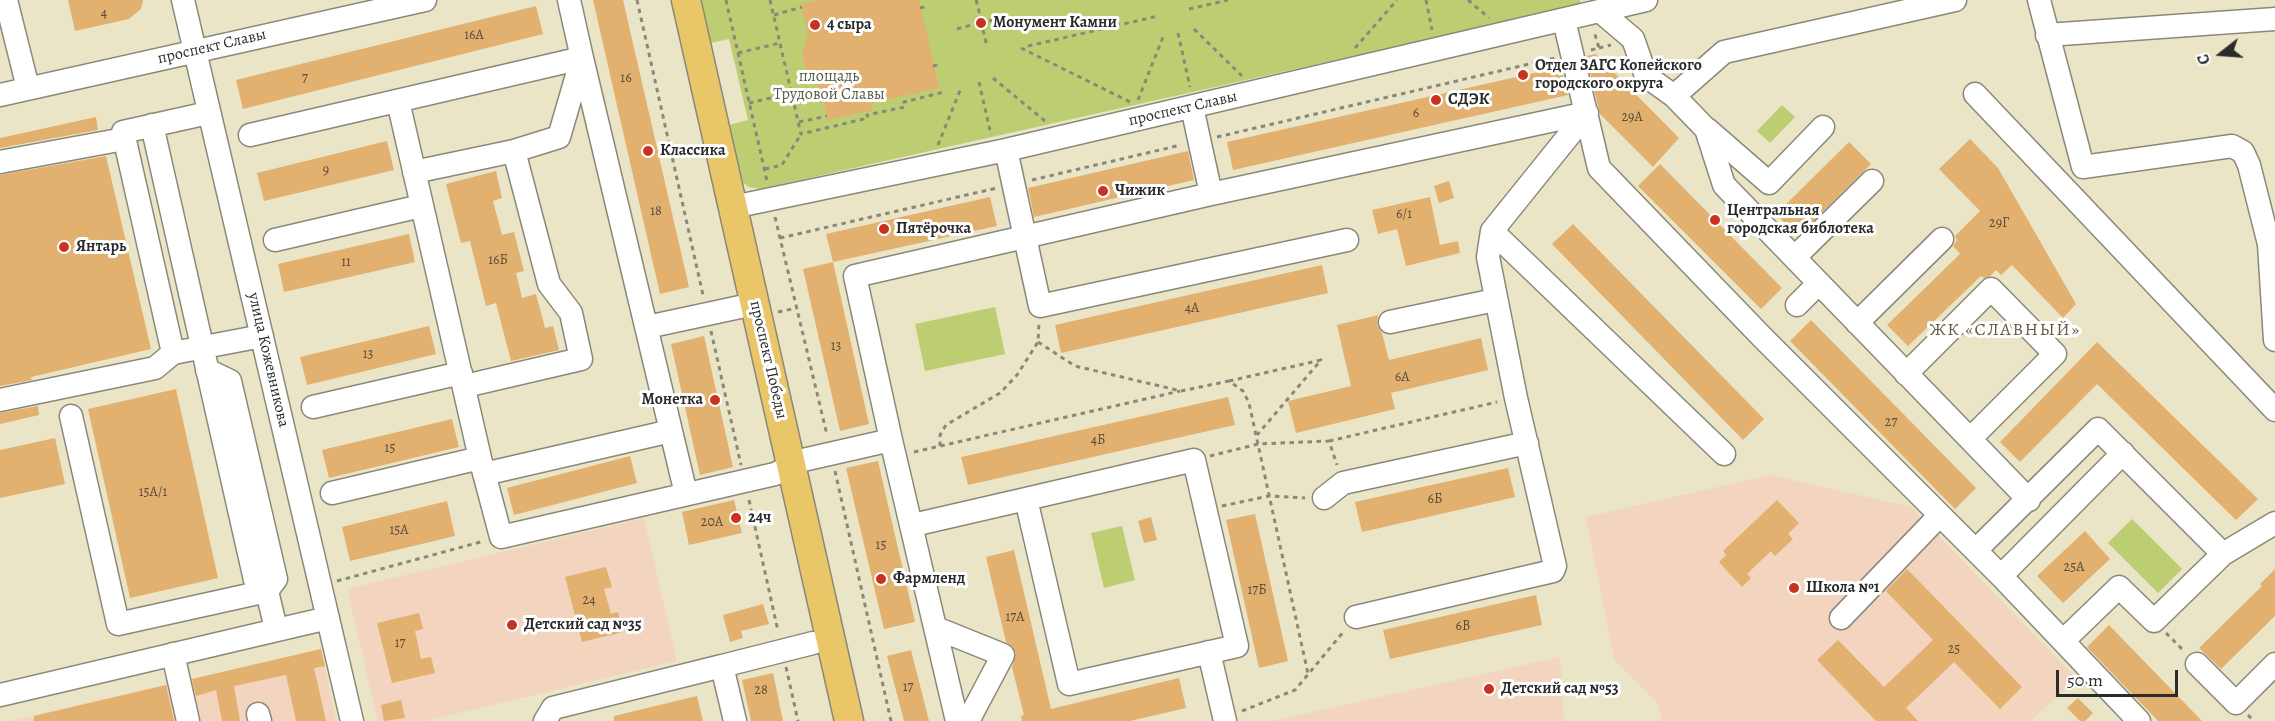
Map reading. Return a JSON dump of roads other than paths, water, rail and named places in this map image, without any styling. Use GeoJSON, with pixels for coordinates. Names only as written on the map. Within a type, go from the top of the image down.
{"type":"FeatureCollection","features":[{"type":"Feature","properties":{"kind":"main road","name":"проспект Победы"},"geometry":{"type":"LineString","coordinates":[[671,0],[725,208],[784,470],[813,643],[831,721]]}},
{"type":"Feature","properties":{"kind":"main road","name":"проспект Победы"},"geometry":{"type":"LineString","coordinates":[[686,0],[725,208],[740,307],[849,721]]}},
{"type":"Feature","properties":{"kind":"street"},"geometry":{"type":"LineString","coordinates":[[6,0],[28,88]]}},
{"type":"Feature","properties":{"kind":"street","name":"улица Кожевникова"},"geometry":{"type":"LineString","coordinates":[[183,0],[352,721]]}},
{"type":"Feature","properties":{"kind":"street","name":"проспект Славы"},"geometry":{"type":"LineString","coordinates":[[0,94],[425,0]]}},
{"type":"Feature","properties":{"kind":"street"},"geometry":{"type":"LineString","coordinates":[[569,0],[686,494]]}},
{"type":"Feature","properties":{"kind":"street","name":"проспект Славы"},"geometry":{"type":"LineString","coordinates":[[725,208],[1192,100],[1564,20],[1646,0]]}},
{"type":"Feature","properties":{"kind":"street"},"geometry":{"type":"LineString","coordinates":[[1674,96],[1724,52],[1955,0]]}},
{"type":"Feature","properties":{"kind":"street"},"geometry":{"type":"LineString","coordinates":[[2039,0],[2083,167],[2232,146],[2243,152],[2249,165],[2269,244],[2275,340]]}},
{"type":"Feature","properties":{"kind":"street"},"geometry":{"type":"LineString","coordinates":[[1600,11],[1633,39],[1646,76],[1674,96],[1706,129],[1769,183],[1823,127]]}},
{"type":"Feature","properties":{"kind":"street"},"geometry":{"type":"LineString","coordinates":[[2047,35],[2275,19]]}},
{"type":"Feature","properties":{"kind":"street"},"geometry":{"type":"LineString","coordinates":[[1564,20],[1599,168],[1763,338],[1976,550],[2139,721]]}},
{"type":"Feature","properties":{"kind":"street"},"geometry":{"type":"LineString","coordinates":[[250,135],[582,58]]}},
{"type":"Feature","properties":{"kind":"street"},"geometry":{"type":"LineString","coordinates":[[414,172],[514,151],[559,137],[582,58]]}},
{"type":"Feature","properties":{"kind":"street"},"geometry":{"type":"LineString","coordinates":[[1974,94],[2275,410]]}},
{"type":"Feature","properties":{"kind":"street"},"geometry":{"type":"LineString","coordinates":[[1192,100],[1211,194]]}},
{"type":"Feature","properties":{"kind":"street"},"geometry":{"type":"LineString","coordinates":[[398,101],[482,466],[501,537],[745,481],[784,470],[803,460],[831,452],[893,448]]}},
{"type":"Feature","properties":{"kind":"street"},"geometry":{"type":"LineString","coordinates":[[173,353],[123,132],[208,113]]}},
{"type":"Feature","properties":{"kind":"street"},"geometry":{"type":"LineString","coordinates":[[957,721],[855,276],[1211,194],[1587,113]]}},
{"type":"Feature","properties":{"kind":"street"},"geometry":{"type":"LineString","coordinates":[[1356,617],[1552,571],[1555,566],[1516,398],[1488,257],[1492,231],[1587,113]]}},
{"type":"Feature","properties":{"kind":"street"},"geometry":{"type":"LineString","coordinates":[[71,416],[118,624],[263,592],[276,579],[230,381],[207,370],[152,126]]}},
{"type":"Feature","properties":{"kind":"street"},"geometry":{"type":"LineString","coordinates":[[1706,129],[1724,185],[2029,500]]}},
{"type":"Feature","properties":{"kind":"street"},"geometry":{"type":"LineString","coordinates":[[0,162],[124,138]]}},
{"type":"Feature","properties":{"kind":"street"},"geometry":{"type":"LineString","coordinates":[[999,144],[1025,237],[1040,306],[1347,240]]}},
{"type":"Feature","properties":{"kind":"street"},"geometry":{"type":"LineString","coordinates":[[313,407],[581,359],[571,313],[549,284],[514,151]]}},
{"type":"Feature","properties":{"kind":"street"},"geometry":{"type":"LineString","coordinates":[[1795,257],[1872,181]]}},
{"type":"Feature","properties":{"kind":"street"},"geometry":{"type":"LineString","coordinates":[[275,240],[421,206]]}},
{"type":"Feature","properties":{"kind":"street"},"geometry":{"type":"LineString","coordinates":[[1492,231],[1724,454]]}},
{"type":"Feature","properties":{"kind":"street"},"geometry":{"type":"LineString","coordinates":[[1857,323],[1942,239]]}},
{"type":"Feature","properties":{"kind":"street"},"geometry":{"type":"LineString","coordinates":[[1797,305],[1819,283]]}},
{"type":"Feature","properties":{"kind":"street"},"geometry":{"type":"LineString","coordinates":[[1906,374],[1991,289],[2055,354],[1970,439]]}},
{"type":"Feature","properties":{"kind":"street"},"geometry":{"type":"LineString","coordinates":[[1390,322],[1495,300]]}},
{"type":"Feature","properties":{"kind":"street"},"geometry":{"type":"LineString","coordinates":[[647,327],[740,307]]}},
{"type":"Feature","properties":{"kind":"street"},"geometry":{"type":"LineString","coordinates":[[0,400],[155,368],[173,353],[262,336]]}},
{"type":"Feature","properties":{"kind":"street"},"geometry":{"type":"LineString","coordinates":[[1976,550],[2029,500],[2098,429],[2223,554]]}},
{"type":"Feature","properties":{"kind":"street"},"geometry":{"type":"LineString","coordinates":[[332,493],[671,431]]}},
{"type":"Feature","properties":{"kind":"street"},"geometry":{"type":"LineString","coordinates":[[1324,498],[1343,483],[1527,443]]}},
{"type":"Feature","properties":{"kind":"street"},"geometry":{"type":"LineString","coordinates":[[2001,576],[2123,453]]}},
{"type":"Feature","properties":{"kind":"street"},"geometry":{"type":"LineString","coordinates":[[913,525],[1194,460],[1237,645],[1069,684],[1026,499]]}},
{"type":"Feature","properties":{"kind":"street"},"geometry":{"type":"LineString","coordinates":[[1841,618],[1941,515]]}},
{"type":"Feature","properties":{"kind":"street"},"geometry":{"type":"LineString","coordinates":[[2063,641],[2119,587],[2154,621],[2223,554],[2275,523]]}},
{"type":"Feature","properties":{"kind":"street"},"geometry":{"type":"LineString","coordinates":[[263,592],[276,629]]}},
{"type":"Feature","properties":{"kind":"street"},"geometry":{"type":"LineString","coordinates":[[0,695],[328,618]]}},
{"type":"Feature","properties":{"kind":"street"},"geometry":{"type":"LineString","coordinates":[[936,628],[1003,655],[968,721]]}},
{"type":"Feature","properties":{"kind":"street"},"geometry":{"type":"LineString","coordinates":[[545,721],[553,708],[813,643]]}},
{"type":"Feature","properties":{"kind":"street"},"geometry":{"type":"LineString","coordinates":[[1209,652],[1224,720]]}},
{"type":"Feature","properties":{"kind":"street"},"geometry":{"type":"LineString","coordinates":[[173,654],[188,721]]}},
{"type":"Feature","properties":{"kind":"street"},"geometry":{"type":"LineString","coordinates":[[2197,664],[2236,703],[2275,664]]}},
{"type":"Feature","properties":{"kind":"street"},"geometry":{"type":"LineString","coordinates":[[722,666],[735,721]]}},
{"type":"Feature","properties":{"kind":"place","name":"Монумент Камни"},"geometry":{"type":"Point","coordinates":[981,23]}},
{"type":"Feature","properties":{"kind":"place","name":"4 сыра"},"geometry":{"type":"Point","coordinates":[815,25]}},
{"type":"Feature","properties":{"kind":"place","name":"Отдел ЗАГС Копейского городского округа"},"geometry":{"type":"Point","coordinates":[1523,75]}},
{"type":"Feature","properties":{"kind":"place","name":"СДЭК"},"geometry":{"type":"Point","coordinates":[1436,100]}},
{"type":"Feature","properties":{"kind":"place","name":"Классика"},"geometry":{"type":"Point","coordinates":[648,151]}},
{"type":"Feature","properties":{"kind":"place","name":"Чижик"},"geometry":{"type":"Point","coordinates":[1103,191]}},
{"type":"Feature","properties":{"kind":"place","name":"Центральная городская библотека"},"geometry":{"type":"Point","coordinates":[1715,220]}},
{"type":"Feature","properties":{"kind":"place","name":"Пятёрочка"},"geometry":{"type":"Point","coordinates":[884,229]}},
{"type":"Feature","properties":{"kind":"place","name":"Янтарь"},"geometry":{"type":"Point","coordinates":[64,247]}},
{"type":"Feature","properties":{"kind":"place","name":"Монетка"},"geometry":{"type":"Point","coordinates":[715,400]}},
{"type":"Feature","properties":{"kind":"place","name":"24ч"},"geometry":{"type":"Point","coordinates":[736,518]}},
{"type":"Feature","properties":{"kind":"place","name":"Фармленд"},"geometry":{"type":"Point","coordinates":[881,579]}},
{"type":"Feature","properties":{"kind":"place","name":"Школа №1"},"geometry":{"type":"Point","coordinates":[1794,588]}},
{"type":"Feature","properties":{"kind":"place","name":"Детский сад №35"},"geometry":{"type":"Point","coordinates":[512,625]}},
{"type":"Feature","properties":{"kind":"place","name":"Детский сад №53"},"geometry":{"type":"Point","coordinates":[1489,689]}},
{"type":"Feature","properties":{"kind":"district","name":"ЖК «СЛАВНЫЙ»"},"geometry":{"type":"Point","coordinates":[2005,331]}},
{"type":"Feature","properties":{"kind":"park label","name":"площадь Трудовой Славы"},"geometry":{"type":"Point","coordinates":[829,86]}}]}
